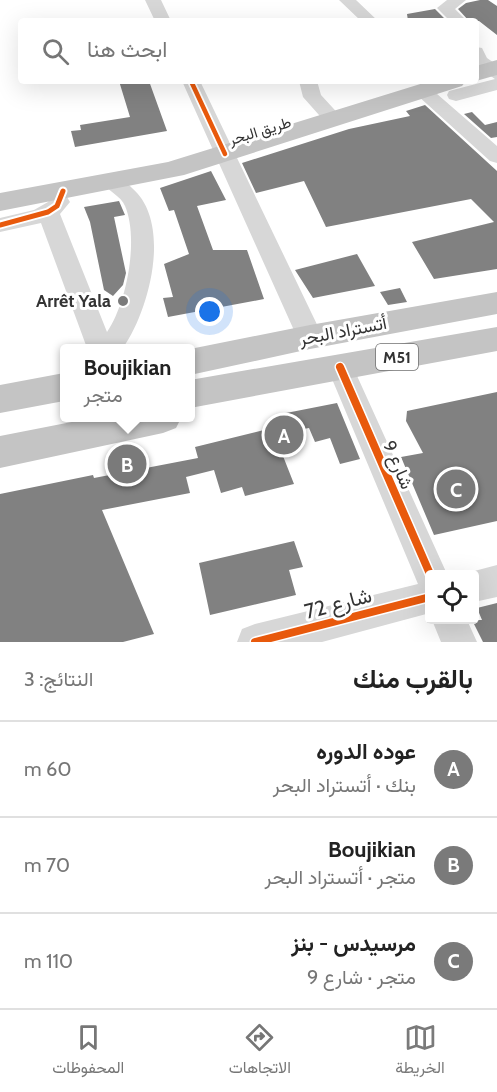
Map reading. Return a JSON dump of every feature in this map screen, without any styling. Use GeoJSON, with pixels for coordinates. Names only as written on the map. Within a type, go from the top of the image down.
{"type":"FeatureCollection","features":[{"type":"Feature","properties":{"kind":"highway","name":"طريق البحر"},"geometry":{"type":"LineString","coordinates":[[0,202],[113,182],[225,154],[423,91],[455,88]]}},
{"type":"Feature","properties":{"kind":"highway","name":"أتستراد البحر"},"geometry":{"type":"LineString","coordinates":[[195,361],[305,338],[497,303]]}},
{"type":"Feature","properties":{"kind":"highway"},"geometry":{"type":"LineString","coordinates":[[195,347],[305,338]]}},
{"type":"Feature","properties":{"kind":"highway","name":"أتستراد البحر"},"geometry":{"type":"LineString","coordinates":[[195,393],[497,339]]}},
{"type":"Feature","properties":{"kind":"highway"},"geometry":{"type":"LineString","coordinates":[[0,375],[60,366]]}},
{"type":"Feature","properties":{"kind":"highway"},"geometry":{"type":"LineString","coordinates":[[195,410],[235,401],[297,375]]}},
{"type":"Feature","properties":{"kind":"highway"},"geometry":{"type":"LineString","coordinates":[[0,399],[60,388]]}},
{"type":"Feature","properties":{"kind":"highway"},"geometry":{"type":"LineString","coordinates":[[0,429],[60,418]]}},
{"type":"Feature","properties":{"kind":"highway"},"geometry":{"type":"LineString","coordinates":[[0,452],[140,422]]}},
{"type":"Feature","properties":{"kind":"street"},"geometry":{"type":"LineString","coordinates":[[153,0],[162,18]]}},
{"type":"Feature","properties":{"kind":"street"},"geometry":{"type":"LineString","coordinates":[[347,0],[367,18]]}},
{"type":"Feature","properties":{"kind":"street"},"geometry":{"type":"LineString","coordinates":[[456,18],[445,8],[458,0]]}},
{"type":"Feature","properties":{"kind":"street"},"geometry":{"type":"LineString","coordinates":[[192,84],[305,338]]}},
{"type":"Feature","properties":{"kind":"street"},"geometry":{"type":"LineString","coordinates":[[309,84],[312,97],[334,120]]}},
{"type":"Feature","properties":{"kind":"street"},"geometry":{"type":"LineString","coordinates":[[423,91],[496,157]]}},
{"type":"Feature","properties":{"kind":"street"},"geometry":{"type":"LineString","coordinates":[[112,344],[129,318],[136,296],[141,236],[135,203],[113,182]]}},
{"type":"Feature","properties":{"kind":"street"},"geometry":{"type":"LineString","coordinates":[[0,225],[48,212],[57,206],[63,191]]}},
{"type":"Feature","properties":{"kind":"street"},"geometry":{"type":"LineString","coordinates":[[48,212],[98,344]]}},
{"type":"Feature","properties":{"kind":"street","name":"شارع 9"},"geometry":{"type":"LineString","coordinates":[[340,367],[428,570]]}},
{"type":"Feature","properties":{"kind":"street"},"geometry":{"type":"LineString","coordinates":[[479,585],[497,581]]}},
{"type":"Feature","properties":{"kind":"street","name":"شارع 72"},"geometry":{"type":"LineString","coordinates":[[255,642],[425,598]]}},
{"type":"Feature","properties":{"kind":"street"},"geometry":{"type":"LineString","coordinates":[[451,624],[459,642]]}},
{"type":"Feature","properties":{"kind":"building"},"geometry":{"type":"Polygon","coordinates":[[[488,0],[497,6],[497,35],[479,21],[479,18],[466,18],[458,9],[466,3],[488,0]]]}},
{"type":"Feature","properties":{"kind":"building"},"geometry":{"type":"Polygon","coordinates":[[[435,9],[444,18],[408,18],[407,14],[435,9]]]}},
{"type":"Feature","properties":{"kind":"building"},"geometry":{"type":"Polygon","coordinates":[[[120,84],[150,84],[167,131],[75,147],[71,131],[81,130],[80,125],[130,117],[120,84]]]}},
{"type":"Feature","properties":{"kind":"building"},"geometry":{"type":"Polygon","coordinates":[[[425,105],[497,171],[497,269],[434,279],[412,242],[494,222],[471,199],[326,227],[304,181],[256,193],[242,163],[349,129],[410,116],[406,111],[425,105]]]}},
{"type":"Feature","properties":{"kind":"building"},"geometry":{"type":"Polygon","coordinates":[[[472,112],[485,125],[497,122],[497,137],[491,138],[464,114],[472,112]]]}},
{"type":"Feature","properties":{"kind":"building"},"geometry":{"type":"Polygon","coordinates":[[[211,171],[226,200],[197,206],[213,250],[247,250],[264,299],[168,317],[163,298],[173,297],[164,264],[189,254],[174,210],[169,211],[160,188],[211,171]]]}},
{"type":"Feature","properties":{"kind":"building"},"geometry":{"type":"Polygon","coordinates":[[[119,201],[125,215],[114,217],[126,273],[123,285],[113,296],[104,290],[90,222],[84,207],[119,201]]]}},
{"type":"Feature","properties":{"kind":"building"},"geometry":{"type":"Polygon","coordinates":[[[357,254],[375,286],[313,298],[295,270],[357,254]]]}},
{"type":"Feature","properties":{"kind":"building"},"geometry":{"type":"Polygon","coordinates":[[[400,288],[407,302],[388,305],[380,292],[400,288]]]}},
{"type":"Feature","properties":{"kind":"building"},"geometry":{"type":"Polygon","coordinates":[[[497,392],[497,521],[434,535],[401,457],[423,453],[406,421],[407,411],[497,392]]]}},
{"type":"Feature","properties":{"kind":"building"},"geometry":{"type":"Polygon","coordinates":[[[337,403],[360,459],[340,464],[330,438],[315,442],[309,428],[287,432],[281,414],[337,403]]]}},
{"type":"Feature","properties":{"kind":"building"},"geometry":{"type":"Polygon","coordinates":[[[272,428],[294,484],[245,496],[242,487],[221,493],[214,470],[186,477],[190,493],[102,510],[154,634],[123,642],[0,642],[0,494],[93,475],[94,478],[198,458],[195,447],[272,428]]]}},
{"type":"Feature","properties":{"kind":"building"},"geometry":{"type":"Polygon","coordinates":[[[294,541],[303,567],[289,570],[296,595],[210,615],[199,563],[294,541]]]}},
{"type":"Feature","properties":{"kind":"building"},"geometry":{"type":"Polygon","coordinates":[[[497,603],[497,642],[483,642],[474,624],[479,624],[479,620],[482,620],[479,608],[497,603]]]}},
{"type":"Feature","properties":{"kind":"cycle path"},"geometry":{"type":"LineString","coordinates":[[192,84],[225,154]]}},
{"type":"Feature","properties":{"kind":"cycle path"},"geometry":{"type":"LineString","coordinates":[[0,225],[48,212],[57,206],[63,191]]}},
{"type":"Feature","properties":{"kind":"cycle path"},"geometry":{"type":"LineString","coordinates":[[340,367],[428,570]]}},
{"type":"Feature","properties":{"kind":"cycle path"},"geometry":{"type":"LineString","coordinates":[[255,642],[425,598]]}},
{"type":"Feature","properties":{"kind":"place","name":"Arrêt Yala"},"geometry":{"type":"Point","coordinates":[123,301]}},
{"type":"Feature","properties":{"kind":"place","name":"عوده الدوره"},"geometry":{"type":"Point","coordinates":[284,435]}},
{"type":"Feature","properties":{"kind":"place","name":"Boujikian"},"geometry":{"type":"Point","coordinates":[127,464]}},
{"type":"Feature","properties":{"kind":"place","name":"مرسيدس - بنز"},"geometry":{"type":"Point","coordinates":[456,489]}}]}
